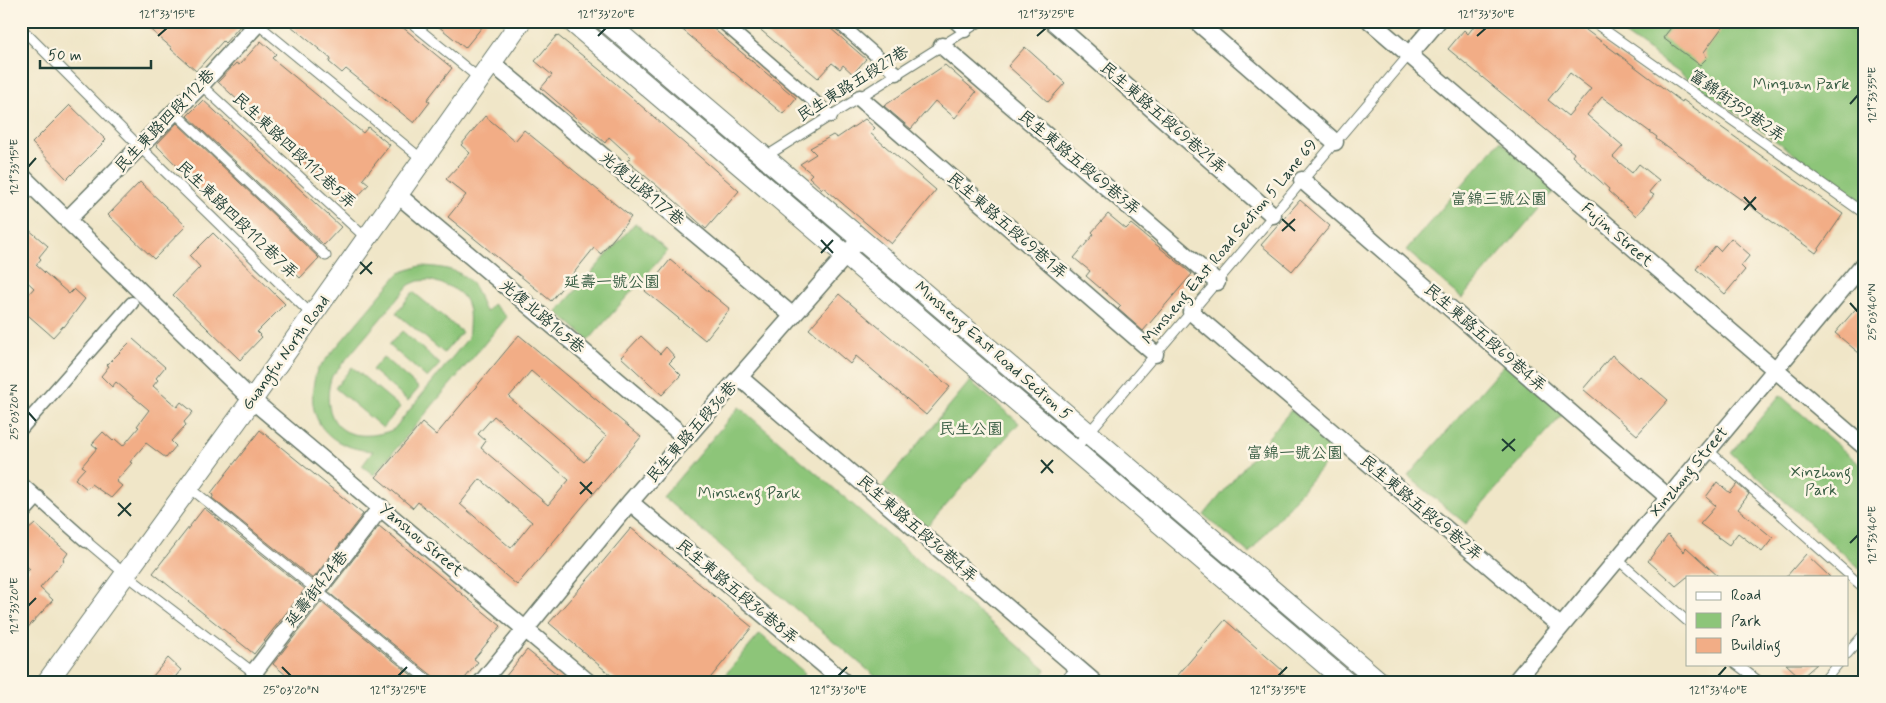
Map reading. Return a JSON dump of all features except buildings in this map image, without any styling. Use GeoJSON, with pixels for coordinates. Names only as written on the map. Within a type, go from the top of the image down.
{"type":"FeatureCollection","features":[{"type":"Feature","properties":{"kind":"street","name":"Guangfu North Road"},"geometry":{"type":"LineString","coordinates":[[47,682],[252,400],[521,21]]}},
{"type":"Feature","properties":{"kind":"street","name":"Minsheng East Road Section 5"},"geometry":{"type":"LineString","coordinates":[[571,21],[1346,682]]}},
{"type":"Feature","properties":{"kind":"street","name":"Minsheng East Road Section 5"},"geometry":{"type":"LineString","coordinates":[[605,21],[1380,682]]}},
{"type":"Feature","properties":{"kind":"street"},"geometry":{"type":"LineString","coordinates":[[721,21],[831,116]]}},
{"type":"Feature","properties":{"kind":"street"},"geometry":{"type":"LineString","coordinates":[[837,21],[898,74]]}},
{"type":"Feature","properties":{"kind":"street"},"geometry":{"type":"LineString","coordinates":[[954,21],[965,31]]}},
{"type":"Feature","properties":{"kind":"street","name":"民生東路五段69巷21弄"},"geometry":{"type":"LineString","coordinates":[[1052,21],[1273,215]]}},
{"type":"Feature","properties":{"kind":"street"},"geometry":{"type":"LineString","coordinates":[[1196,21],[1335,142]]}},
{"type":"Feature","properties":{"kind":"street","name":"Fujin Street"},"geometry":{"type":"LineString","coordinates":[[1370,21],[1865,447]]}},
{"type":"Feature","properties":{"kind":"street"},"geometry":{"type":"LineString","coordinates":[[1409,55],[1438,21]]}},
{"type":"Feature","properties":{"kind":"street","name":"民生東路四段112巷"},"geometry":{"type":"LineString","coordinates":[[67,220],[201,86],[257,22]]}},
{"type":"Feature","properties":{"kind":"street","name":"民生東路五段69巷3弄"},"geometry":{"type":"LineString","coordinates":[[942,46],[1216,282]]}},
{"type":"Feature","properties":{"kind":"street","name":"光復北路177巷"},"geometry":{"type":"LineString","coordinates":[[492,63],[792,316]]}},
{"type":"Feature","properties":{"kind":"street","name":"民生東路五段69巷1弄"},"geometry":{"type":"LineString","coordinates":[[860,98],[1156,354]]}},
{"type":"Feature","properties":{"kind":"street","name":"Yanshou Street"},"geometry":{"type":"LineString","coordinates":[[21,175],[252,400],[526,628],[588,682]]}},
{"type":"Feature","properties":{"kind":"street","name":"民生東路五段69巷4弄"},"geometry":{"type":"LineString","coordinates":[[1302,180],[1668,497]]}},
{"type":"Feature","properties":{"kind":"street","name":"光復北路165巷"},"geometry":{"type":"LineString","coordinates":[[398,195],[686,438]]}},
{"type":"Feature","properties":{"kind":"street","name":"民生東路五段36巷"},"geometry":{"type":"LineString","coordinates":[[482,682],[630,502],[861,238]]}},
{"type":"Feature","properties":{"kind":"street","name":"Xinzhong Street"},"geometry":{"type":"LineString","coordinates":[[1515,682],[1865,262]]}},
{"type":"Feature","properties":{"kind":"street"},"geometry":{"type":"LineString","coordinates":[[21,429],[132,303]]}},
{"type":"Feature","properties":{"kind":"street","name":"民生東路五段69巷2弄"},"geometry":{"type":"LineString","coordinates":[[1191,312],[1560,626]]}},
{"type":"Feature","properties":{"kind":"street","name":"民生東路五段36巷4弄"},"geometry":{"type":"LineString","coordinates":[[740,377],[1094,682]]}},
{"type":"Feature","properties":{"kind":"street"},"geometry":{"type":"LineString","coordinates":[[21,483],[86,541]]}},
{"type":"Feature","properties":{"kind":"street"},"geometry":{"type":"LineString","coordinates":[[21,516],[38,497]]}},
{"type":"Feature","properties":{"kind":"street","name":"民生東路五段36巷8弄"},"geometry":{"type":"LineString","coordinates":[[630,502],[844,682]]}},
{"type":"Feature","properties":{"kind":"street","name":"延壽街424巷"},"geometry":{"type":"LineString","coordinates":[[260,677],[317,590],[381,507]]}},
{"type":"Feature","properties":{"kind":"lane"},"geometry":{"type":"LineString","coordinates":[[409,21],[480,80]]}},
{"type":"Feature","properties":{"kind":"lane","name":"民生東路五段27巷"},"geometry":{"type":"LineString","coordinates":[[766,157],[981,21]]}},
{"type":"Feature","properties":{"kind":"lane","name":"富錦街359巷2弄"},"geometry":{"type":"LineString","coordinates":[[1592,21],[1865,214]]}},
{"type":"Feature","properties":{"kind":"lane"},"geometry":{"type":"LineString","coordinates":[[257,22],[423,160]]}},
{"type":"Feature","properties":{"kind":"lane","name":"民生東路四段112巷7弄"},"geometry":{"type":"LineString","coordinates":[[21,28],[312,315]]}},
{"type":"Feature","properties":{"kind":"lane","name":"Minsheng East Road Section 5 Lane 69"},"geometry":{"type":"LineString","coordinates":[[1074,449],[1409,55]]}},
{"type":"Feature","properties":{"kind":"lane","name":"民生東路四段112巷5弄"},"geometry":{"type":"LineString","coordinates":[[201,86],[367,239]]}},
{"type":"Feature","properties":{"kind":"lane"},"geometry":{"type":"LineString","coordinates":[[174,112],[326,256]]}},
{"type":"Feature","properties":{"kind":"lane"},"geometry":{"type":"LineString","coordinates":[[1708,450],[1865,589]]}},
{"type":"Feature","properties":{"kind":"lane"},"geometry":{"type":"LineString","coordinates":[[188,487],[430,682]]}},
{"type":"Feature","properties":{"kind":"lane"},"geometry":{"type":"LineString","coordinates":[[86,541],[125,574],[260,677]]}},
{"type":"Feature","properties":{"kind":"lane"},"geometry":{"type":"LineString","coordinates":[[1616,559],[1686,620]]}},
{"type":"Feature","properties":{"kind":"lane"},"geometry":{"type":"LineString","coordinates":[[1848,653],[1865,633]]}},
{"type":"Feature","properties":{"kind":"lane"},"geometry":{"type":"LineString","coordinates":[[1739,666],[1760,682]]}},
{"type":"Feature","properties":{"kind":"lane"},"geometry":{"type":"LineString","coordinates":[[1823,682],[1836,666]]}},
{"type":"Feature","properties":{"kind":"lane"},"geometry":{"type":"LineString","coordinates":[[1064,682],[1077,667]]}},
{"type":"Feature","properties":{"kind":"green space","name":"Minquan Park"},"geometry":{"type":"Polygon","coordinates":[[[1606,21],[1865,21],[1865,204],[1606,21]]]}},
{"type":"Feature","properties":{"kind":"green space","name":"富錦三號公園"},"geometry":{"type":"Polygon","coordinates":[[[1500,141],[1556,189],[1462,298],[1406,250],[1500,141]]]}},
{"type":"Feature","properties":{"kind":"green space","name":"延壽一號公園"},"geometry":{"type":"Polygon","coordinates":[[[635,223],[667,251],[589,340],[557,312],[635,223]]]}},
{"type":"Feature","properties":{"kind":"green space"},"geometry":{"type":"Polygon","coordinates":[[[420,266],[454,271],[468,279],[474,286],[486,312],[493,304],[507,317],[374,475],[362,466],[373,451],[356,449],[342,444],[322,427],[316,415],[313,402],[313,387],[317,370],[399,273],[420,266]],[[429,280],[418,281],[409,285],[332,376],[328,396],[330,410],[332,417],[341,428],[360,435],[375,435],[394,429],[468,338],[468,305],[459,292],[429,280]]]}},
{"type":"Feature","properties":{"kind":"green space"},"geometry":{"type":"Polygon","coordinates":[[[413,292],[462,332],[444,353],[396,313],[413,292]]]}},
{"type":"Feature","properties":{"kind":"green space"},"geometry":{"type":"Polygon","coordinates":[[[402,331],[440,364],[427,378],[389,345],[402,331]]]}},
{"type":"Feature","properties":{"kind":"green space"},"geometry":{"type":"Polygon","coordinates":[[[383,357],[419,388],[408,401],[372,370],[383,357]]]}},
{"type":"Feature","properties":{"kind":"green space"},"geometry":{"type":"Polygon","coordinates":[[[1509,359],[1567,410],[1466,524],[1408,476],[1509,359]]]}},
{"type":"Feature","properties":{"kind":"green space"},"geometry":{"type":"Polygon","coordinates":[[[352,367],[400,407],[383,428],[335,388],[352,367]]]}},
{"type":"Feature","properties":{"kind":"green space","name":"民生公園"},"geometry":{"type":"Polygon","coordinates":[[[970,381],[1019,423],[927,527],[882,487],[970,381]]]}},
{"type":"Feature","properties":{"kind":"green space","name":"Xinzhong Park"},"geometry":{"type":"Polygon","coordinates":[[[1780,395],[1865,469],[1865,573],[1731,453],[1780,395]]]}},
{"type":"Feature","properties":{"kind":"green space","name":"Minsheng Park"},"geometry":{"type":"Polygon","coordinates":[[[739,407],[1046,670],[1036,682],[882,682],[663,497],[739,407]]]}},
{"type":"Feature","properties":{"kind":"green space","name":"富錦一號公園"},"geometry":{"type":"Polygon","coordinates":[[[1291,410],[1337,449],[1249,553],[1204,515],[1291,410]]]}},
{"type":"Feature","properties":{"kind":"green space"},"geometry":{"type":"Polygon","coordinates":[[[760,634],[805,673],[796,682],[719,682],[760,634]]]}}]}
